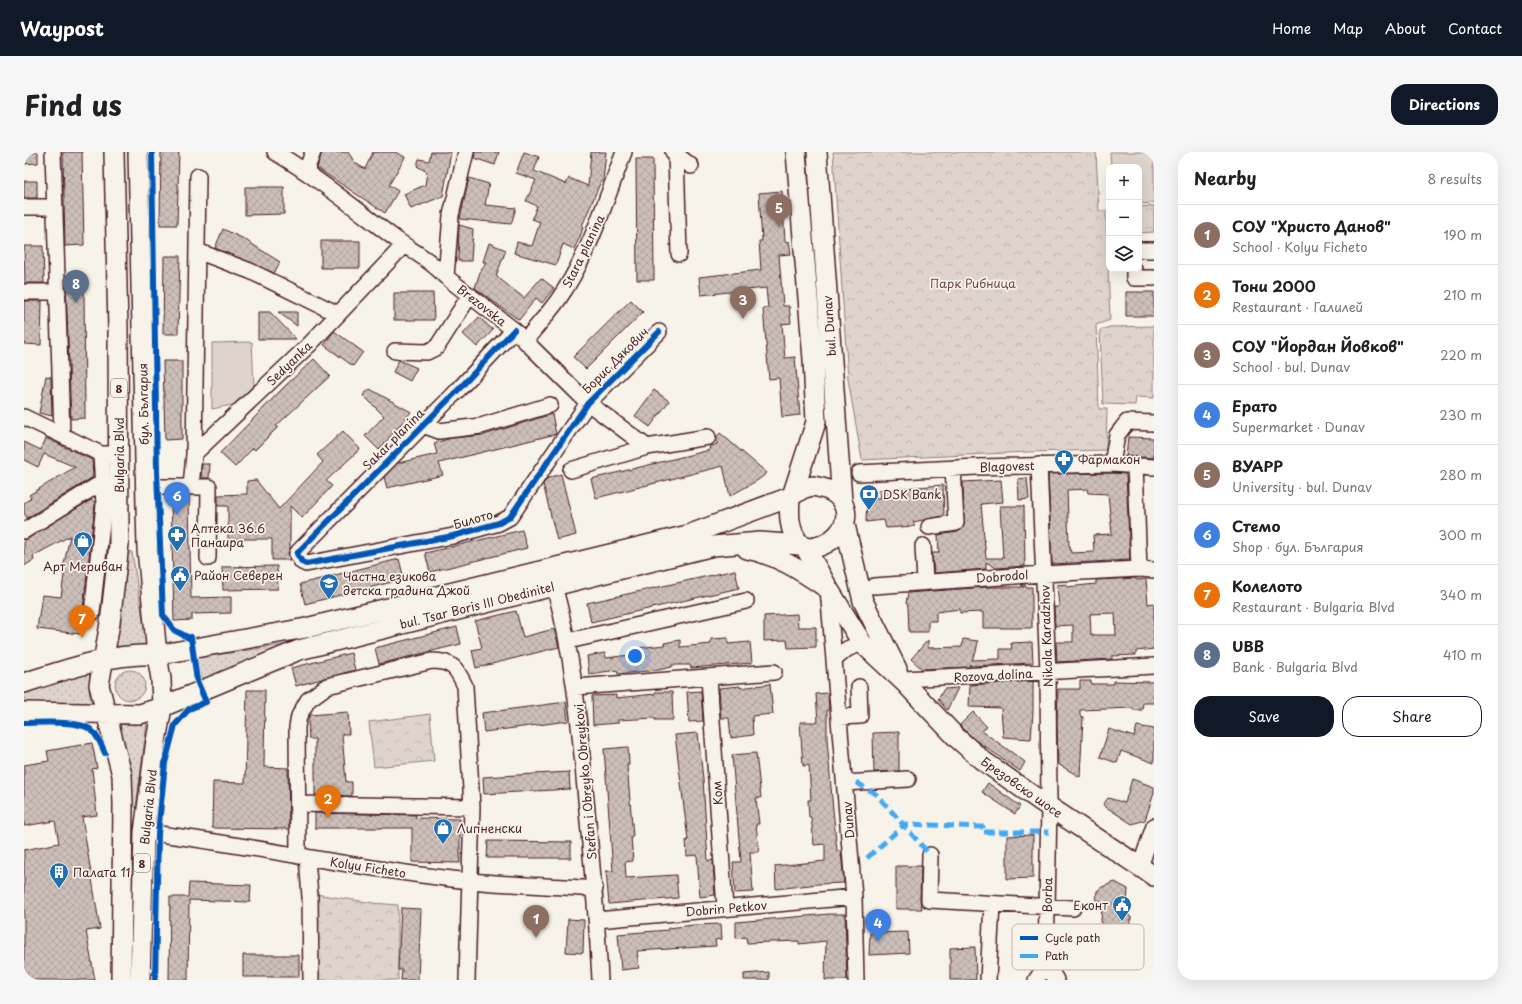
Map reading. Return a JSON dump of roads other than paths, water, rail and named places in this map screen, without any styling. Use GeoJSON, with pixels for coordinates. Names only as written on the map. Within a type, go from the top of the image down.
{"type":"FeatureCollection","features":[{"type":"Feature","properties":{"kind":"main road","name":"Bulgaria Blvd"},"geometry":{"type":"LineString","coordinates":[[104,660],[110,623],[119,544],[110,454],[114,152]]}},
{"type":"Feature","properties":{"kind":"main road","name":"бул. България"},"geometry":{"type":"LineString","coordinates":[[138,152],[147,549],[157,655]]}},
{"type":"Feature","properties":{"kind":"main road","name":"bul. Dunav"},"geometry":{"type":"LineString","coordinates":[[792,495],[816,422],[796,152]]}},
{"type":"Feature","properties":{"kind":"main road","name":"bul. Dunav"},"geometry":{"type":"LineString","coordinates":[[817,152],[842,500]]}},
{"type":"Feature","properties":{"kind":"main road"},"geometry":{"type":"LineString","coordinates":[[812,486],[830,490],[842,500],[846,510],[845,526],[833,540],[815,547],[803,546],[792,529],[792,495],[812,486]]}},
{"type":"Feature","properties":{"kind":"main road","name":"bul. Tsar Boris III Obedinitel"},"geometry":{"type":"LineString","coordinates":[[157,655],[306,628],[688,535],[792,495]]}},
{"type":"Feature","properties":{"kind":"main road","name":"Брезовско шосе"},"geometry":{"type":"LineString","coordinates":[[845,526],[863,601],[904,681]]}},
{"type":"Feature","properties":{"kind":"main road","name":"bul. Tsar Boris III Obedinitel"},"geometry":{"type":"LineString","coordinates":[[162,707],[299,650],[498,601],[554,585],[723,544],[760,542],[803,546]]}},
{"type":"Feature","properties":{"kind":"main road"},"geometry":{"type":"LineString","coordinates":[[723,544],[767,554],[782,560],[828,588]]}},
{"type":"Feature","properties":{"kind":"main road","name":"Брезовско шосе"},"geometry":{"type":"LineString","coordinates":[[803,546],[862,643],[904,681],[957,738],[982,760],[1049,807],[1147,871]]}},
{"type":"Feature","properties":{"kind":"main road"},"geometry":{"type":"LineString","coordinates":[[24,683],[104,660],[135,654],[157,655]]}},
{"type":"Feature","properties":{"kind":"main road","name":"8"},"geometry":{"type":"LineString","coordinates":[[157,655],[161,679],[162,707]]}},
{"type":"Feature","properties":{"kind":"main road","name":"8"},"geometry":{"type":"LineString","coordinates":[[104,660],[99,685],[100,695],[107,713],[122,775],[121,980]]}},
{"type":"Feature","properties":{"kind":"main road","name":"Bulgaria Blvd"},"geometry":{"type":"LineString","coordinates":[[140,980],[144,832],[154,747],[162,707]]}},
{"type":"Feature","properties":{"kind":"main road"},"geometry":{"type":"LineString","coordinates":[[24,712],[140,714],[162,707]]}},
{"type":"Feature","properties":{"kind":"street"},"geometry":{"type":"LineString","coordinates":[[53,152],[62,434]]}},
{"type":"Feature","properties":{"kind":"street","name":"Brezovska"},"geometry":{"type":"LineString","coordinates":[[276,152],[306,171],[404,245],[436,266],[446,277],[514,330],[588,404],[647,447]]}},
{"type":"Feature","properties":{"kind":"street"},"geometry":{"type":"LineString","coordinates":[[306,171],[314,152]]}},
{"type":"Feature","properties":{"kind":"street"},"geometry":{"type":"LineString","coordinates":[[446,277],[451,215],[466,152]]}},
{"type":"Feature","properties":{"kind":"street","name":"Stara planina"},"geometry":{"type":"LineString","coordinates":[[525,341],[558,299],[574,273],[594,234],[624,152]]}},
{"type":"Feature","properties":{"kind":"street"},"geometry":{"type":"LineString","coordinates":[[675,153],[691,166]]}},
{"type":"Feature","properties":{"kind":"street"},"geometry":{"type":"LineString","coordinates":[[675,153],[679,254]]}},
{"type":"Feature","properties":{"kind":"street"},"geometry":{"type":"LineString","coordinates":[[191,487],[194,454],[198,176]]}},
{"type":"Feature","properties":{"kind":"street"},"geometry":{"type":"LineString","coordinates":[[24,207],[55,206]]}},
{"type":"Feature","properties":{"kind":"street","name":"Sedyanka"},"geometry":{"type":"LineString","coordinates":[[194,454],[309,345],[404,245]]}},
{"type":"Feature","properties":{"kind":"street"},"geometry":{"type":"LineString","coordinates":[[1142,250],[1154,250]]}},
{"type":"Feature","properties":{"kind":"street"},"geometry":{"type":"LineString","coordinates":[[197,251],[250,270],[338,314]]}},
{"type":"Feature","properties":{"kind":"street"},"geometry":{"type":"LineString","coordinates":[[1134,272],[1134,278],[1154,278]]}},
{"type":"Feature","properties":{"kind":"street"},"geometry":{"type":"LineString","coordinates":[[24,292],[58,292]]}},
{"type":"Feature","properties":{"kind":"street"},"geometry":{"type":"LineString","coordinates":[[395,351],[427,352],[437,347],[470,295]]}},
{"type":"Feature","properties":{"kind":"street","name":"Sakar planina"},"geometry":{"type":"LineString","coordinates":[[306,564],[299,559],[297,554],[299,551],[423,426],[514,330]]}},
{"type":"Feature","properties":{"kind":"street","name":"Борис Дякович"},"geometry":{"type":"LineString","coordinates":[[588,404],[659,332]]}},
{"type":"Feature","properties":{"kind":"street","name":"Билото"},"geometry":{"type":"LineString","coordinates":[[306,564],[453,536],[499,523],[510,517],[588,404]]}},
{"type":"Feature","properties":{"kind":"street"},"geometry":{"type":"LineString","coordinates":[[423,426],[439,431],[481,426],[550,406]]}},
{"type":"Feature","properties":{"kind":"street"},"geometry":{"type":"LineString","coordinates":[[24,417],[110,454],[101,483],[104,506],[92,613]]}},
{"type":"Feature","properties":{"kind":"street"},"geometry":{"type":"LineString","coordinates":[[1112,464],[1117,435],[1127,422],[1154,424]]}},
{"type":"Feature","properties":{"kind":"street"},"geometry":{"type":"LineString","coordinates":[[571,470],[647,447],[708,436]]}},
{"type":"Feature","properties":{"kind":"street","name":"Blagovest"},"geometry":{"type":"LineString","coordinates":[[859,473],[1039,465],[1112,464],[1154,467]]}},
{"type":"Feature","properties":{"kind":"street","name":"Nikola Karadzhov"},"geometry":{"type":"LineString","coordinates":[[1039,465],[1048,672],[1049,807]]}},
{"type":"Feature","properties":{"kind":"street"},"geometry":{"type":"LineString","coordinates":[[1135,465],[1147,570]]}},
{"type":"Feature","properties":{"kind":"street"},"geometry":{"type":"LineString","coordinates":[[930,527],[956,523],[953,468]]}},
{"type":"Feature","properties":{"kind":"street"},"geometry":{"type":"LineString","coordinates":[[24,531],[101,483]]}},
{"type":"Feature","properties":{"kind":"street"},"geometry":{"type":"LineString","coordinates":[[145,487],[209,487],[208,558]]}},
{"type":"Feature","properties":{"kind":"street"},"geometry":{"type":"LineString","coordinates":[[923,546],[925,581]]}},
{"type":"Feature","properties":{"kind":"street","name":"Dobrodol"},"geometry":{"type":"LineString","coordinates":[[874,586],[925,581],[1043,574],[1147,570]]}},
{"type":"Feature","properties":{"kind":"street","name":"Stefan i Obreyko Obreykovi"},"geometry":{"type":"LineString","coordinates":[[554,585],[568,641],[576,687],[597,920],[600,980]]}},
{"type":"Feature","properties":{"kind":"street","name":"Dunav"},"geometry":{"type":"LineString","coordinates":[[828,588],[854,897],[856,980]]}},
{"type":"Feature","properties":{"kind":"street"},"geometry":{"type":"LineString","coordinates":[[568,641],[746,601]]}},
{"type":"Feature","properties":{"kind":"street"},"geometry":{"type":"LineString","coordinates":[[834,660],[848,649],[862,643]]}},
{"type":"Feature","properties":{"kind":"street"},"geometry":{"type":"LineString","coordinates":[[310,980],[310,897],[303,857],[298,804],[297,727],[299,716],[308,700],[326,686],[432,661],[443,661],[457,669],[465,686],[472,807],[467,980]]}},
{"type":"Feature","properties":{"kind":"street","name":"Rozova dolina"},"geometry":{"type":"LineString","coordinates":[[904,681],[1154,666]]}},
{"type":"Feature","properties":{"kind":"street"},"geometry":{"type":"LineString","coordinates":[[576,687],[774,672]]}},
{"type":"Feature","properties":{"kind":"street","name":"Ком"},"geometry":{"type":"LineString","coordinates":[[709,678],[725,908]]}},
{"type":"Feature","properties":{"kind":"street"},"geometry":{"type":"LineString","coordinates":[[839,718],[860,716],[859,687]]}},
{"type":"Feature","properties":{"kind":"street"},"geometry":{"type":"LineString","coordinates":[[845,783],[908,779]]}},
{"type":"Feature","properties":{"kind":"street"},"geometry":{"type":"LineString","coordinates":[[298,804],[472,807]]}},
{"type":"Feature","properties":{"kind":"street","name":"Borba"},"geometry":{"type":"LineString","coordinates":[[1047,924],[1049,807]]}},
{"type":"Feature","properties":{"kind":"street"},"geometry":{"type":"LineString","coordinates":[[1147,871],[1154,826]]}},
{"type":"Feature","properties":{"kind":"street","name":"Kolyu Ficheto"},"geometry":{"type":"LineString","coordinates":[[144,832],[193,838],[303,857],[471,881],[594,889]]}},
{"type":"Feature","properties":{"kind":"street"},"geometry":{"type":"LineString","coordinates":[[930,855],[929,900],[1073,908]]}},
{"type":"Feature","properties":{"kind":"street","name":"Dobrin Petkov"},"geometry":{"type":"LineString","coordinates":[[597,920],[854,897]]}},
{"type":"Feature","properties":{"kind":"street"},"geometry":{"type":"LineString","coordinates":[[988,980],[992,904]]}},
{"type":"Feature","properties":{"kind":"street"},"geometry":{"type":"LineString","coordinates":[[1036,980],[1043,970]]}},
{"type":"Feature","properties":{"kind":"street","name":"Borba"},"geometry":{"type":"LineString","coordinates":[[1050,970],[1056,980]]}},
{"type":"Feature","properties":{"kind":"place","name":"ВУАРР"},"geometry":{"type":"Point","coordinates":[779,227]}},
{"type":"Feature","properties":{"kind":"place","name":"UBB"},"geometry":{"type":"Point","coordinates":[76,303]}},
{"type":"Feature","properties":{"kind":"place","name":"СОУ \"Йордан Йовков\""},"geometry":{"type":"Point","coordinates":[743,319]}},
{"type":"Feature","properties":{"kind":"place","name":"Фармакон"},"geometry":{"type":"Point","coordinates":[1064,476]}},
{"type":"Feature","properties":{"kind":"place","name":"DSK Bank"},"geometry":{"type":"Point","coordinates":[869,511]}},
{"type":"Feature","properties":{"kind":"place","name":"Стемо"},"geometry":{"type":"Point","coordinates":[177,515]}},
{"type":"Feature","properties":{"kind":"place","name":"Аптека 36.6 Панаира"},"geometry":{"type":"Point","coordinates":[177,552]}},
{"type":"Feature","properties":{"kind":"place","name":"Арт Мериван"},"geometry":{"type":"Point","coordinates":[83,558]}},
{"type":"Feature","properties":{"kind":"place","name":"Район Северен"},"geometry":{"type":"Point","coordinates":[180,592]}},
{"type":"Feature","properties":{"kind":"place","name":"Частна езикова детска градина Джой"},"geometry":{"type":"Point","coordinates":[329,600]}},
{"type":"Feature","properties":{"kind":"place","name":"Колелото"},"geometry":{"type":"Point","coordinates":[82,638]}},
{"type":"Feature","properties":{"kind":"place","name":"Тони 2000"},"geometry":{"type":"Point","coordinates":[328,818]}},
{"type":"Feature","properties":{"kind":"place","name":"Липненски"},"geometry":{"type":"Point","coordinates":[443,845]}},
{"type":"Feature","properties":{"kind":"place","name":"Палата 11"},"geometry":{"type":"Point","coordinates":[59,889]}},
{"type":"Feature","properties":{"kind":"place","name":"Еконт"},"geometry":{"type":"Point","coordinates":[1122,922]}},
{"type":"Feature","properties":{"kind":"place","name":"СОУ \"Христо Данов\""},"geometry":{"type":"Point","coordinates":[536,938]}},
{"type":"Feature","properties":{"kind":"place","name":"Ерато"},"geometry":{"type":"Point","coordinates":[878,942]}},
{"type":"Feature","properties":{"kind":"park label","name":"Парк Рибница"},"geometry":{"type":"Point","coordinates":[973,283]}}]}
